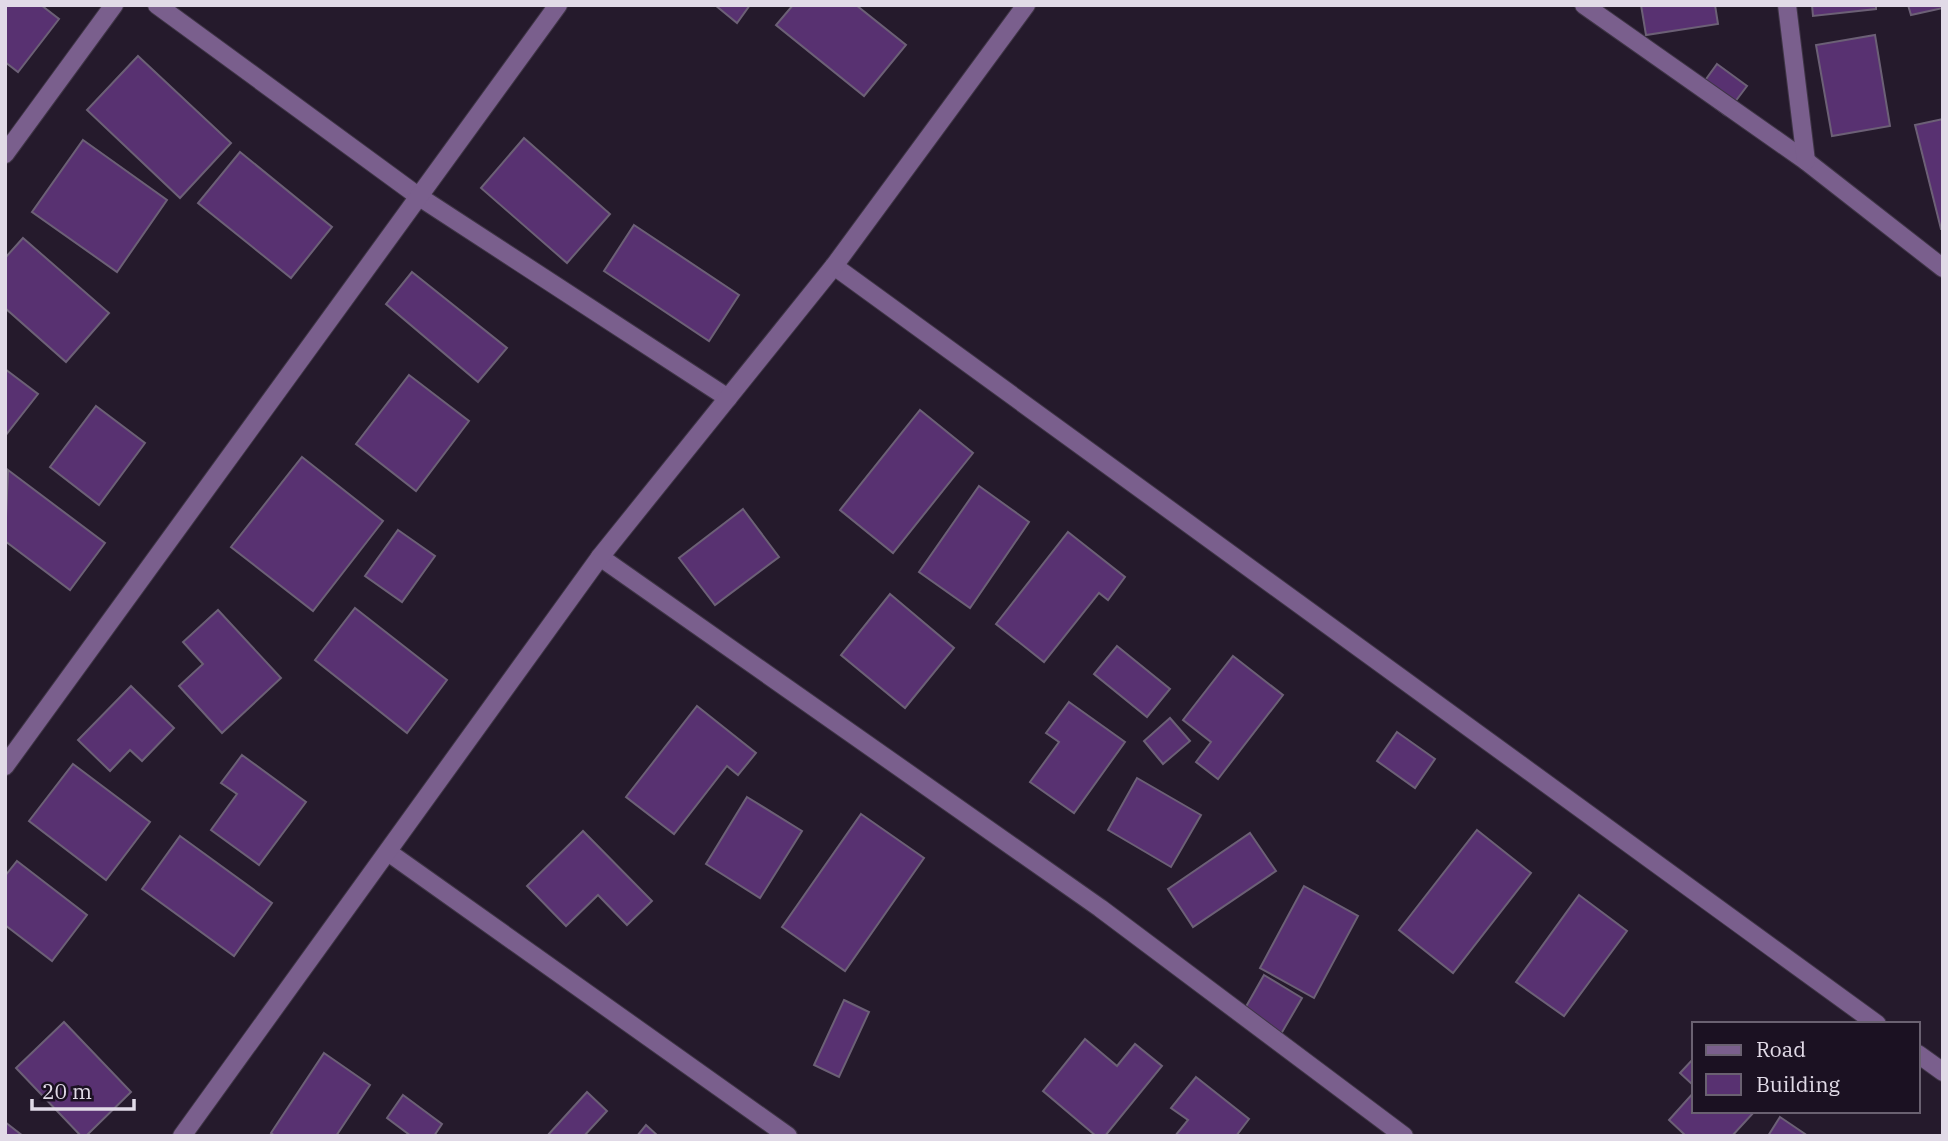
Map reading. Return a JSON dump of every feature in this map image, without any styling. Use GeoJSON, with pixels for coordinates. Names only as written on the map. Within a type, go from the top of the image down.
{"type":"FeatureCollection","features":[{"type":"Feature","properties":{"kind":"street"},"geometry":{"type":"LineString","coordinates":[[5,154],[114,5]]}},
{"type":"Feature","properties":{"kind":"street"},"geometry":{"type":"LineString","coordinates":[[157,5],[418,195],[728,398]]}},
{"type":"Feature","properties":{"kind":"street"},"geometry":{"type":"LineString","coordinates":[[5,766],[558,5]]}},
{"type":"Feature","properties":{"kind":"street"},"geometry":{"type":"LineString","coordinates":[[187,1134],[600,557],[834,266],[1026,5]]}},
{"type":"Feature","properties":{"kind":"street"},"geometry":{"type":"LineString","coordinates":[[1584,5],[1806,161],[1943,268]]}},
{"type":"Feature","properties":{"kind":"street"},"geometry":{"type":"LineString","coordinates":[[1787,5],[1806,161]]}},
{"type":"Feature","properties":{"kind":"street"},"geometry":{"type":"LineString","coordinates":[[834,266],[1874,1022]]}},
{"type":"Feature","properties":{"kind":"street"},"geometry":{"type":"LineString","coordinates":[[600,557],[1100,908],[1404,1136]]}},
{"type":"Feature","properties":{"kind":"street"},"geometry":{"type":"LineString","coordinates":[[388,852],[788,1136]]}},
{"type":"Feature","properties":{"kind":"street"},"geometry":{"type":"LineString","coordinates":[[1920,1055],[1943,1072]]}},
{"type":"Feature","properties":{"kind":"building"},"geometry":{"type":"Polygon","coordinates":[[[5,5],[41,5],[59,19],[18,72],[5,62],[5,5]]]}},
{"type":"Feature","properties":{"kind":"building"},"geometry":{"type":"Polygon","coordinates":[[[715,5],[750,5],[737,23],[715,5]]]}},
{"type":"Feature","properties":{"kind":"building"},"geometry":{"type":"Polygon","coordinates":[[[793,5],[856,5],[906,45],[864,96],[776,25],[793,5]]]}},
{"type":"Feature","properties":{"kind":"building"},"geometry":{"type":"Polygon","coordinates":[[[1641,5],[1715,5],[1718,24],[1646,35],[1641,5]]]}},
{"type":"Feature","properties":{"kind":"building"},"geometry":{"type":"Polygon","coordinates":[[[1812,5],[1876,5],[1876,9],[1813,16],[1812,5]]]}},
{"type":"Feature","properties":{"kind":"building"},"geometry":{"type":"Polygon","coordinates":[[[1908,5],[1943,5],[1943,8],[1911,15],[1908,5]]]}},
{"type":"Feature","properties":{"kind":"building"},"geometry":{"type":"Polygon","coordinates":[[[1875,35],[1890,126],[1832,136],[1816,45],[1875,35]]]}},
{"type":"Feature","properties":{"kind":"building"},"geometry":{"type":"Polygon","coordinates":[[[138,56],[231,143],[180,198],[87,110],[138,56]]]}},
{"type":"Feature","properties":{"kind":"building"},"geometry":{"type":"Polygon","coordinates":[[[1717,64],[1747,86],[1725,115],[1696,93],[1717,64]]]}},
{"type":"Feature","properties":{"kind":"building"},"geometry":{"type":"Polygon","coordinates":[[[1943,119],[1943,229],[1941,229],[1915,125],[1943,119]]]}},
{"type":"Feature","properties":{"kind":"building"},"geometry":{"type":"Polygon","coordinates":[[[524,138],[610,214],[567,263],[481,188],[524,138]]]}},
{"type":"Feature","properties":{"kind":"building"},"geometry":{"type":"Polygon","coordinates":[[[83,140],[167,200],[117,272],[32,212],[83,140]]]}},
{"type":"Feature","properties":{"kind":"building"},"geometry":{"type":"Polygon","coordinates":[[[240,152],[332,227],[291,278],[198,203],[240,152]]]}},
{"type":"Feature","properties":{"kind":"building"},"geometry":{"type":"Polygon","coordinates":[[[634,225],[739,295],[709,341],[604,271],[634,225]]]}},
{"type":"Feature","properties":{"kind":"building"},"geometry":{"type":"Polygon","coordinates":[[[23,238],[109,313],[66,362],[5,308],[5,258],[23,238]]]}},
{"type":"Feature","properties":{"kind":"building"},"geometry":{"type":"Polygon","coordinates":[[[412,272],[507,348],[478,382],[386,304],[412,272]]]}},
{"type":"Feature","properties":{"kind":"building"},"geometry":{"type":"Polygon","coordinates":[[[5,369],[38,394],[5,436],[5,369]]]}},
{"type":"Feature","properties":{"kind":"building"},"geometry":{"type":"Polygon","coordinates":[[[409,375],[469,421],[416,491],[356,444],[409,375]]]}},
{"type":"Feature","properties":{"kind":"building"},"geometry":{"type":"Polygon","coordinates":[[[96,406],[145,443],[99,505],[50,467],[96,406]]]}},
{"type":"Feature","properties":{"kind":"building"},"geometry":{"type":"Polygon","coordinates":[[[920,410],[973,453],[893,553],[840,510],[920,410]]]}},
{"type":"Feature","properties":{"kind":"building"},"geometry":{"type":"Polygon","coordinates":[[[302,457],[383,521],[313,611],[231,547],[302,457]]]}},
{"type":"Feature","properties":{"kind":"building"},"geometry":{"type":"Polygon","coordinates":[[[8,470],[105,543],[70,590],[5,541],[8,470]]]}},
{"type":"Feature","properties":{"kind":"building"},"geometry":{"type":"Polygon","coordinates":[[[979,486],[1029,522],[970,608],[919,572],[979,486]]]}},
{"type":"Feature","properties":{"kind":"building"},"geometry":{"type":"Polygon","coordinates":[[[743,509],[779,557],[715,605],[679,558],[743,509]]]}},
{"type":"Feature","properties":{"kind":"building"},"geometry":{"type":"Polygon","coordinates":[[[398,530],[435,556],[402,602],[365,576],[398,530]]]}},
{"type":"Feature","properties":{"kind":"building"},"geometry":{"type":"Polygon","coordinates":[[[1068,532],[1125,577],[1108,600],[1099,593],[1044,662],[996,624],[1068,532]]]}},
{"type":"Feature","properties":{"kind":"building"},"geometry":{"type":"Polygon","coordinates":[[[890,594],[954,648],[905,708],[841,655],[890,594]]]}},
{"type":"Feature","properties":{"kind":"building"},"geometry":{"type":"Polygon","coordinates":[[[355,608],[447,680],[407,733],[315,660],[355,608]]]}},
{"type":"Feature","properties":{"kind":"building"},"geometry":{"type":"Polygon","coordinates":[[[218,610],[281,678],[222,733],[179,686],[203,664],[183,642],[218,610]]]}},
{"type":"Feature","properties":{"kind":"building"},"geometry":{"type":"Polygon","coordinates":[[[1117,646],[1170,689],[1147,717],[1094,674],[1117,646]]]}},
{"type":"Feature","properties":{"kind":"building"},"geometry":{"type":"Polygon","coordinates":[[[1233,656],[1283,695],[1218,779],[1196,762],[1211,742],[1183,720],[1233,656]]]}},
{"type":"Feature","properties":{"kind":"building"},"geometry":{"type":"Polygon","coordinates":[[[131,686],[174,728],[142,761],[130,750],[110,771],[78,740],[131,686]]]}},
{"type":"Feature","properties":{"kind":"building"},"geometry":{"type":"Polygon","coordinates":[[[1069,702],[1125,742],[1074,813],[1030,782],[1059,742],[1046,733],[1069,702]]]}},
{"type":"Feature","properties":{"kind":"building"},"geometry":{"type":"Polygon","coordinates":[[[697,706],[756,753],[738,775],[727,766],[674,834],[626,797],[697,706]]]}},
{"type":"Feature","properties":{"kind":"building"},"geometry":{"type":"Polygon","coordinates":[[[1170,718],[1190,741],[1163,764],[1144,741],[1170,718]]]}},
{"type":"Feature","properties":{"kind":"building"},"geometry":{"type":"Polygon","coordinates":[[[1397,732],[1435,759],[1415,788],[1377,761],[1397,732]]]}},
{"type":"Feature","properties":{"kind":"building"},"geometry":{"type":"Polygon","coordinates":[[[242,755],[306,802],[259,865],[211,830],[237,794],[221,783],[242,755]]]}},
{"type":"Feature","properties":{"kind":"building"},"geometry":{"type":"Polygon","coordinates":[[[73,764],[150,822],[106,880],[29,821],[73,764]]]}},
{"type":"Feature","properties":{"kind":"building"},"geometry":{"type":"Polygon","coordinates":[[[1137,778],[1201,815],[1171,867],[1108,830],[1137,778]]]}},
{"type":"Feature","properties":{"kind":"building"},"geometry":{"type":"Polygon","coordinates":[[[747,797],[802,831],[760,898],[706,864],[747,797]]]}},
{"type":"Feature","properties":{"kind":"building"},"geometry":{"type":"Polygon","coordinates":[[[861,814],[924,858],[845,971],[782,927],[861,814]]]}},
{"type":"Feature","properties":{"kind":"building"},"geometry":{"type":"Polygon","coordinates":[[[1477,830],[1531,873],[1453,973],[1399,930],[1477,830]]]}},
{"type":"Feature","properties":{"kind":"building"},"geometry":{"type":"Polygon","coordinates":[[[583,831],[652,901],[627,925],[598,895],[566,926],[527,886],[583,831]]]}},
{"type":"Feature","properties":{"kind":"building"},"geometry":{"type":"Polygon","coordinates":[[[1250,833],[1276,871],[1193,927],[1168,889],[1250,833]]]}},
{"type":"Feature","properties":{"kind":"building"},"geometry":{"type":"Polygon","coordinates":[[[180,836],[272,903],[234,956],[142,889],[180,836]]]}},
{"type":"Feature","properties":{"kind":"building"},"geometry":{"type":"Polygon","coordinates":[[[17,861],[87,915],[52,961],[5,925],[5,876],[17,861]]]}},
{"type":"Feature","properties":{"kind":"building"},"geometry":{"type":"Polygon","coordinates":[[[1304,886],[1358,916],[1314,998],[1260,968],[1304,886]]]}},
{"type":"Feature","properties":{"kind":"building"},"geometry":{"type":"Polygon","coordinates":[[[1579,895],[1627,931],[1564,1016],[1516,982],[1579,895]]]}},
{"type":"Feature","properties":{"kind":"building"},"geometry":{"type":"Polygon","coordinates":[[[1264,975],[1302,998],[1281,1034],[1243,1012],[1264,975]]]}},
{"type":"Feature","properties":{"kind":"building"},"geometry":{"type":"Polygon","coordinates":[[[844,1000],[869,1012],[839,1077],[814,1065],[844,1000]]]}},
{"type":"Feature","properties":{"kind":"building"},"geometry":{"type":"Polygon","coordinates":[[[64,1022],[131,1092],[86,1136],[81,1136],[16,1068],[64,1022]]]}},
{"type":"Feature","properties":{"kind":"building"},"geometry":{"type":"Polygon","coordinates":[[[1085,1039],[1117,1066],[1135,1044],[1162,1066],[1105,1136],[1096,1136],[1043,1091],[1085,1039]]]}},
{"type":"Feature","properties":{"kind":"building"},"geometry":{"type":"Polygon","coordinates":[[[324,1053],[370,1085],[336,1136],[275,1136],[271,1133],[324,1053]]]}},
{"type":"Feature","properties":{"kind":"building"},"geometry":{"type":"Polygon","coordinates":[[[1692,1060],[1692,1084],[1680,1073],[1692,1060]]]}},
{"type":"Feature","properties":{"kind":"building"},"geometry":{"type":"Polygon","coordinates":[[[1196,1077],[1249,1119],[1236,1136],[1175,1136],[1188,1120],[1171,1108],[1196,1077]]]}},
{"type":"Feature","properties":{"kind":"building"},"geometry":{"type":"Polygon","coordinates":[[[587,1092],[607,1111],[584,1136],[547,1136],[587,1092]]]}},
{"type":"Feature","properties":{"kind":"building"},"geometry":{"type":"Polygon","coordinates":[[[1692,1094],[1692,1113],[1753,1113],[1732,1136],[1686,1136],[1669,1120],[1692,1094]]]}},
{"type":"Feature","properties":{"kind":"building"},"geometry":{"type":"Polygon","coordinates":[[[403,1095],[442,1124],[434,1136],[411,1136],[387,1118],[403,1095]]]}},
{"type":"Feature","properties":{"kind":"building"},"geometry":{"type":"Polygon","coordinates":[[[1780,1117],[1808,1136],[1768,1136],[1780,1117]]]}},
{"type":"Feature","properties":{"kind":"building"},"geometry":{"type":"Polygon","coordinates":[[[5,1122],[23,1136],[5,1136],[5,1122]]]}},
{"type":"Feature","properties":{"kind":"building"},"geometry":{"type":"Polygon","coordinates":[[[646,1125],[658,1136],[637,1136],[646,1125]]]}}]}
